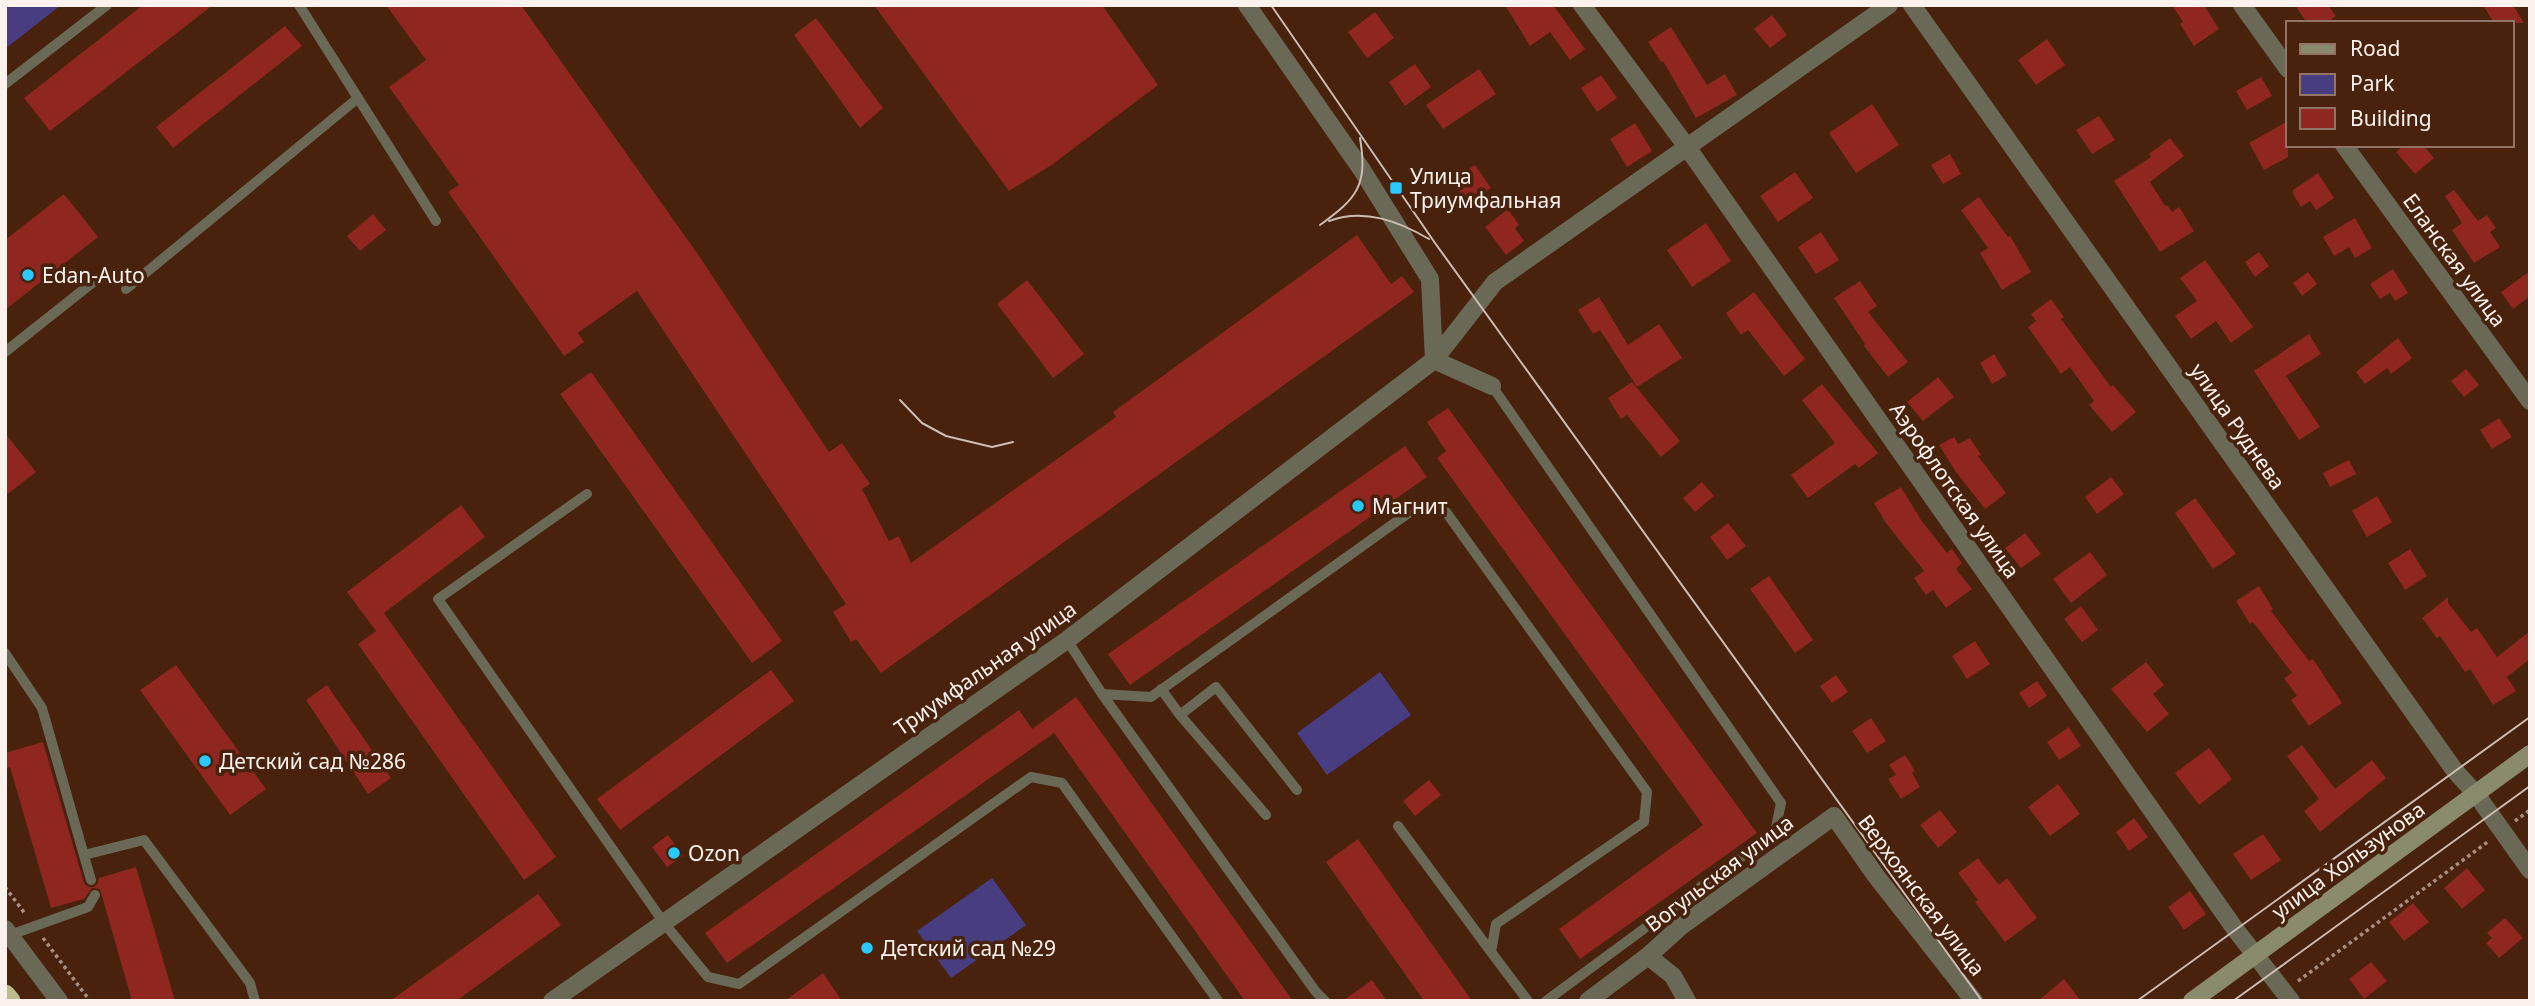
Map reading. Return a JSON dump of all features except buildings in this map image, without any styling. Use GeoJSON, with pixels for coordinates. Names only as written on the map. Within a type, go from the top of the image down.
{"type":"FeatureCollection","features":[{"type":"Feature","properties":{"kind":"highway"},"geometry":{"type":"LineString","coordinates":[[5,995],[10,1001]]}},
{"type":"Feature","properties":{"kind":"street"},"geometry":{"type":"LineString","coordinates":[[1247,5],[1362,170],[1430,279],[1434,360],[1492,386]]}},
{"type":"Feature","properties":{"kind":"street","name":"Аэрофлотская улица"},"geometry":{"type":"LineString","coordinates":[[1582,5],[1687,147],[2235,929],[2287,996]]}},
{"type":"Feature","properties":{"kind":"street","name":"Триумфальная улица"},"geometry":{"type":"LineString","coordinates":[[552,1001],[1067,640],[1434,360],[1496,282],[1889,5]]}},
{"type":"Feature","properties":{"kind":"street","name":"улица Руднева"},"geometry":{"type":"LineString","coordinates":[[1912,5],[2455,771],[2476,794],[2530,870]]}},
{"type":"Feature","properties":{"kind":"street"},"geometry":{"type":"LineString","coordinates":[[2242,5],[2286,66]]}},
{"type":"Feature","properties":{"kind":"street","name":"Еланская улица"},"geometry":{"type":"LineString","coordinates":[[2345,147],[2530,401]]}},
{"type":"Feature","properties":{"kind":"street","name":"улица Хользунова"},"geometry":{"type":"LineString","coordinates":[[2192,1001],[2530,754]]}},
{"type":"Feature","properties":{"kind":"street","name":"Вогульская улица"},"geometry":{"type":"LineString","coordinates":[[1687,1001],[1673,976],[1648,956],[1680,927],[1833,816]]}},
{"type":"Feature","properties":{"kind":"street","name":"Верхоянская улица"},"geometry":{"type":"LineString","coordinates":[[1833,816],[1876,876],[1974,1001]]}},
{"type":"Feature","properties":{"kind":"street"},"geometry":{"type":"LineString","coordinates":[[8,932],[59,1001]]}},
{"type":"Feature","properties":{"kind":"street"},"geometry":{"type":"LineString","coordinates":[[1588,1001],[1648,956]]}},
{"type":"Feature","properties":{"kind":"lane"},"geometry":{"type":"LineString","coordinates":[[5,84],[107,5]]}},
{"type":"Feature","properties":{"kind":"lane"},"geometry":{"type":"LineString","coordinates":[[299,5],[436,221]]}},
{"type":"Feature","properties":{"kind":"lane"},"geometry":{"type":"LineString","coordinates":[[126,289],[358,98]]}},
{"type":"Feature","properties":{"kind":"lane"},"geometry":{"type":"LineString","coordinates":[[5,352],[97,279]]}},
{"type":"Feature","properties":{"kind":"lane"},"geometry":{"type":"LineString","coordinates":[[1492,386],[1782,803],[1775,832],[1546,1001]]}},
{"type":"Feature","properties":{"kind":"lane"},"geometry":{"type":"LineString","coordinates":[[587,494],[438,599],[664,923],[708,977],[740,984],[1031,776],[1062,783],[1217,1001]]}},
{"type":"Feature","properties":{"kind":"lane"},"geometry":{"type":"LineString","coordinates":[[1102,694],[1151,696],[1417,507],[1446,512],[1647,792],[1644,822],[1496,924],[1491,952]]}},
{"type":"Feature","properties":{"kind":"lane"},"geometry":{"type":"LineString","coordinates":[[1067,640],[1102,694],[1315,992],[1325,1001]]}},
{"type":"Feature","properties":{"kind":"lane"},"geometry":{"type":"LineString","coordinates":[[5,653],[42,708],[91,880]]}},
{"type":"Feature","properties":{"kind":"lane"},"geometry":{"type":"LineString","coordinates":[[1180,715],[1216,687],[1297,790]]}},
{"type":"Feature","properties":{"kind":"lane"},"geometry":{"type":"LineString","coordinates":[[1161,690],[1266,815]]}},
{"type":"Feature","properties":{"kind":"lane"},"geometry":{"type":"LineString","coordinates":[[1398,826],[1528,1001]]}},
{"type":"Feature","properties":{"kind":"lane"},"geometry":{"type":"LineString","coordinates":[[84,855],[144,840],[250,983],[255,1001]]}},
{"type":"Feature","properties":{"kind":"lane"},"geometry":{"type":"LineString","coordinates":[[8,932],[88,907],[95,895]]}},
{"type":"Feature","properties":{"kind":"path"},"geometry":{"type":"LineString","coordinates":[[2287,996],[2530,810]]}},
{"type":"Feature","properties":{"kind":"path"},"geometry":{"type":"LineString","coordinates":[[5,887],[90,1001]]}},
{"type":"Feature","properties":{"kind":"green space"},"geometry":{"type":"Polygon","coordinates":[[[5,5],[61,5],[5,49],[5,5]]]}},
{"type":"Feature","properties":{"kind":"green space"},"geometry":{"type":"Polygon","coordinates":[[[1380,672],[1411,715],[1327,775],[1297,733],[1380,672]]]}},
{"type":"Feature","properties":{"kind":"green space"},"geometry":{"type":"Polygon","coordinates":[[[992,878],[1026,925],[951,978],[917,931],[992,878]]]}},
{"type":"Feature","properties":{"kind":"tram line"},"geometry":{"type":"LineString","coordinates":[[1271,5],[1435,243],[1982,1001]]}},
{"type":"Feature","properties":{"kind":"tram line"},"geometry":{"type":"LineString","coordinates":[[1320,225],[1343,207],[1357,189],[1362,168],[1360,138]]}},
{"type":"Feature","properties":{"kind":"tram line"},"geometry":{"type":"LineString","coordinates":[[1329,221],[1355,216],[1380,218],[1429,239]]}},
{"type":"Feature","properties":{"kind":"tram line"},"geometry":{"type":"LineString","coordinates":[[900,400],[922,423],[946,436],[992,447],[1013,442]]}},
{"type":"Feature","properties":{"kind":"tram line"},"geometry":{"type":"LineString","coordinates":[[2137,1001],[2530,717]]}},
{"type":"Feature","properties":{"kind":"tram line"},"geometry":{"type":"LineString","coordinates":[[2233,1001],[2530,786]]}},
{"type":"Feature","properties":{"kind":"place","name":"Улица Триумфальная"},"geometry":{"type":"Point","coordinates":[1396,188]}},
{"type":"Feature","properties":{"kind":"place","name":"Edan-Auto"},"geometry":{"type":"Point","coordinates":[28,275]}},
{"type":"Feature","properties":{"kind":"place","name":"Магнит"},"geometry":{"type":"Point","coordinates":[1358,506]}},
{"type":"Feature","properties":{"kind":"place","name":"Детский сад №286"},"geometry":{"type":"Point","coordinates":[205,761]}},
{"type":"Feature","properties":{"kind":"place","name":"Ozon"},"geometry":{"type":"Point","coordinates":[674,853]}},
{"type":"Feature","properties":{"kind":"place","name":"Детский сад №29"},"geometry":{"type":"Point","coordinates":[867,948]}}]}
